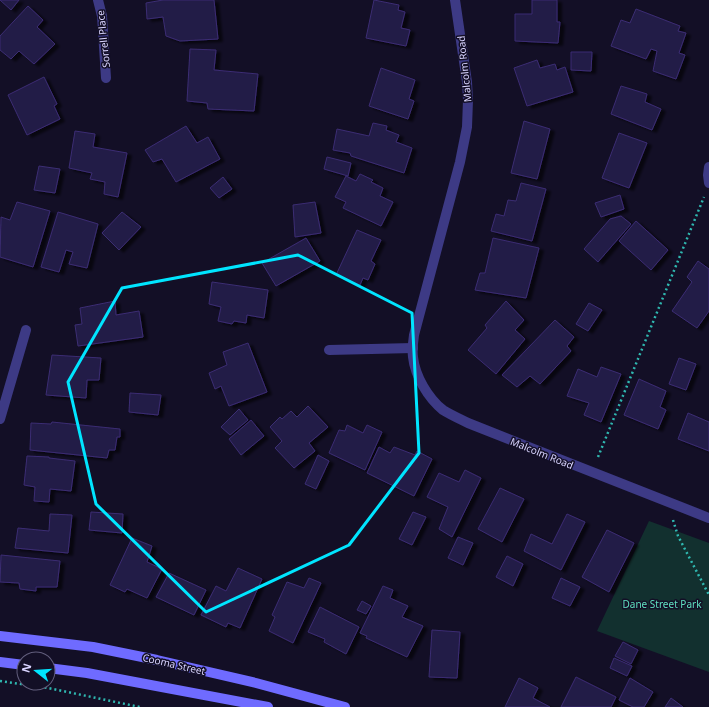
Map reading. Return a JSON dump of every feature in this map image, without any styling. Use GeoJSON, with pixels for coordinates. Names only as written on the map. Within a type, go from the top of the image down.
{"type":"FeatureCollection","features":[{"type":"Feature","properties":{"kind":"main road","name":"Cooma Street"},"geometry":{"type":"LineString","coordinates":[[0,636],[93,647],[157,660],[256,683],[345,707]]}},
{"type":"Feature","properties":{"kind":"main road"},"geometry":{"type":"LineString","coordinates":[[0,662],[16,664]]}},
{"type":"Feature","properties":{"kind":"main road"},"geometry":{"type":"LineString","coordinates":[[56,669],[87,673],[268,707]]}},
{"type":"Feature","properties":{"kind":"street","name":"Sorrell Place"},"geometry":{"type":"LineString","coordinates":[[98,0],[102,16],[106,78]]}},
{"type":"Feature","properties":{"kind":"street","name":"Malcolm Road"},"geometry":{"type":"LineString","coordinates":[[455,0],[467,82],[467,127],[460,162],[417,325],[413,348],[414,362],[423,384],[432,398],[442,409],[468,423],[709,518]]}},
{"type":"Feature","properties":{"kind":"street"},"geometry":{"type":"LineString","coordinates":[[708,188],[709,167]]}},
{"type":"Feature","properties":{"kind":"street"},"geometry":{"type":"LineString","coordinates":[[0,419],[26,330]]}},
{"type":"Feature","properties":{"kind":"street"},"geometry":{"type":"LineString","coordinates":[[330,350],[413,348]]}},
{"type":"Feature","properties":{"kind":"path"},"geometry":{"type":"LineString","coordinates":[[592,472],[708,188]]}},
{"type":"Feature","properties":{"kind":"path"},"geometry":{"type":"LineString","coordinates":[[678,507],[673,520],[674,526],[709,595]]}},
{"type":"Feature","properties":{"kind":"path"},"geometry":{"type":"LineString","coordinates":[[0,681],[48,688],[140,707]]}},
{"type":"Feature","properties":{"kind":"highlighted area"},"geometry":{"type":"Polygon","coordinates":[[[298,255],[412,313],[419,453],[349,545],[206,612],[96,504],[68,382],[122,288],[298,255]]]}},
{"type":"Feature","properties":{"kind":"green space","name":"Dane Street Park"},"geometry":{"type":"Polygon","coordinates":[[[649,521],[709,543],[709,672],[597,631],[649,521]]]}},
{"type":"Feature","properties":{"kind":"building"},"geometry":{"type":"Polygon","coordinates":[[[0,0],[19,0],[11,10],[0,0]]]}},
{"type":"Feature","properties":{"kind":"building"},"geometry":{"type":"Polygon","coordinates":[[[163,0],[214,0],[218,39],[180,41],[166,36],[163,17],[147,19],[146,3],[163,0]]]}},
{"type":"Feature","properties":{"kind":"building"},"geometry":{"type":"Polygon","coordinates":[[[374,0],[399,5],[398,10],[405,12],[401,28],[410,30],[406,46],[366,38],[374,0]]]}},
{"type":"Feature","properties":{"kind":"building"},"geometry":{"type":"Polygon","coordinates":[[[532,0],[557,0],[557,22],[560,22],[558,43],[515,41],[515,14],[532,14],[532,0]]]}},
{"type":"Feature","properties":{"kind":"building"},"geometry":{"type":"Polygon","coordinates":[[[28,6],[43,20],[37,27],[55,44],[34,64],[19,51],[11,59],[0,50],[0,36],[28,6]]]}},
{"type":"Feature","properties":{"kind":"building"},"geometry":{"type":"Polygon","coordinates":[[[636,9],[680,26],[678,31],[686,33],[679,53],[685,55],[676,79],[653,71],[657,51],[651,49],[646,59],[611,46],[621,20],[630,23],[636,9]]]}},
{"type":"Feature","properties":{"kind":"building"},"geometry":{"type":"Polygon","coordinates":[[[190,49],[216,50],[214,70],[258,74],[254,111],[208,109],[207,103],[187,101],[190,49]]]}},
{"type":"Feature","properties":{"kind":"building"},"geometry":{"type":"Polygon","coordinates":[[[571,52],[592,52],[591,71],[571,70],[571,52]]]}},
{"type":"Feature","properties":{"kind":"building"},"geometry":{"type":"Polygon","coordinates":[[[537,60],[540,68],[555,64],[557,70],[565,67],[573,92],[527,106],[514,68],[537,60]]]}},
{"type":"Feature","properties":{"kind":"building"},"geometry":{"type":"Polygon","coordinates":[[[381,68],[415,80],[409,99],[414,101],[408,119],[369,106],[381,68]]]}},
{"type":"Feature","properties":{"kind":"building"},"geometry":{"type":"Polygon","coordinates":[[[44,77],[57,104],[54,106],[60,119],[27,135],[8,95],[44,77]]]}},
{"type":"Feature","properties":{"kind":"building"},"geometry":{"type":"Polygon","coordinates":[[[621,86],[647,94],[645,102],[661,109],[652,130],[611,114],[621,86]]]}},
{"type":"Feature","properties":{"kind":"building"},"geometry":{"type":"Polygon","coordinates":[[[524,121],[550,129],[537,179],[511,173],[524,121]]]}},
{"type":"Feature","properties":{"kind":"building"},"geometry":{"type":"Polygon","coordinates":[[[373,123],[387,126],[386,130],[399,135],[396,142],[412,148],[404,173],[351,156],[350,153],[333,150],[337,129],[369,136],[373,123]]]}},
{"type":"Feature","properties":{"kind":"building"},"geometry":{"type":"Polygon","coordinates":[[[186,126],[197,143],[208,137],[220,159],[176,182],[162,159],[153,162],[145,150],[186,126]]]}},
{"type":"Feature","properties":{"kind":"building"},"geometry":{"type":"Polygon","coordinates":[[[75,131],[95,134],[93,147],[127,153],[118,197],[104,194],[105,182],[90,179],[92,173],[69,168],[75,131]]]}},
{"type":"Feature","properties":{"kind":"building"},"geometry":{"type":"Polygon","coordinates":[[[619,133],[647,143],[629,188],[602,178],[619,133]]]}},
{"type":"Feature","properties":{"kind":"building"},"geometry":{"type":"Polygon","coordinates":[[[327,157],[351,163],[348,176],[324,169],[327,157]]]}},
{"type":"Feature","properties":{"kind":"building"},"geometry":{"type":"Polygon","coordinates":[[[39,166],[60,169],[55,193],[34,190],[39,166]]]}},
{"type":"Feature","properties":{"kind":"building"},"geometry":{"type":"Polygon","coordinates":[[[360,174],[373,180],[371,182],[383,188],[380,196],[393,202],[381,226],[343,208],[346,202],[335,197],[346,176],[356,181],[360,174]]]}},
{"type":"Feature","properties":{"kind":"building"},"geometry":{"type":"Polygon","coordinates":[[[223,177],[232,189],[219,198],[210,188],[223,177]]]}},
{"type":"Feature","properties":{"kind":"building"},"geometry":{"type":"Polygon","coordinates":[[[521,183],[546,189],[532,241],[491,231],[496,214],[504,216],[508,200],[516,201],[521,183]]]}},
{"type":"Feature","properties":{"kind":"building"},"geometry":{"type":"Polygon","coordinates":[[[620,195],[624,209],[601,217],[595,203],[620,195]]]}},
{"type":"Feature","properties":{"kind":"building"},"geometry":{"type":"Polygon","coordinates":[[[17,202],[50,211],[33,267],[0,257],[1,217],[10,220],[17,202]]]}},
{"type":"Feature","properties":{"kind":"building"},"geometry":{"type":"Polygon","coordinates":[[[315,202],[321,233],[295,237],[293,205],[315,202]]]}},
{"type":"Feature","properties":{"kind":"building"},"geometry":{"type":"Polygon","coordinates":[[[58,212],[98,224],[87,268],[69,264],[73,252],[66,250],[59,272],[41,267],[58,212]]]}},
{"type":"Feature","properties":{"kind":"building"},"geometry":{"type":"Polygon","coordinates":[[[122,212],[141,227],[119,250],[102,233],[122,212]]]}},
{"type":"Feature","properties":{"kind":"building"},"geometry":{"type":"Polygon","coordinates":[[[621,216],[631,224],[598,262],[584,249],[610,219],[621,216]]]}},
{"type":"Feature","properties":{"kind":"building"},"geometry":{"type":"Polygon","coordinates":[[[636,221],[668,250],[651,270],[619,241],[636,221]]]}},
{"type":"Feature","properties":{"kind":"building"},"geometry":{"type":"Polygon","coordinates":[[[357,230],[381,240],[371,261],[375,264],[368,280],[363,278],[360,285],[336,275],[357,230]]]}},
{"type":"Feature","properties":{"kind":"building"},"geometry":{"type":"Polygon","coordinates":[[[306,238],[320,261],[276,286],[262,263],[306,238]]]}},
{"type":"Feature","properties":{"kind":"building"},"geometry":{"type":"Polygon","coordinates":[[[493,238],[539,248],[526,298],[475,290],[480,273],[485,273],[493,238]]]}},
{"type":"Feature","properties":{"kind":"building"},"geometry":{"type":"Polygon","coordinates":[[[698,261],[709,269],[709,311],[697,328],[672,311],[692,282],[687,277],[698,261]]]}},
{"type":"Feature","properties":{"kind":"building"},"geometry":{"type":"Polygon","coordinates":[[[212,282],[268,290],[264,318],[247,315],[246,323],[234,321],[232,324],[218,321],[221,307],[209,304],[212,282]]]}},
{"type":"Feature","properties":{"kind":"building"},"geometry":{"type":"Polygon","coordinates":[[[115,301],[116,315],[139,311],[143,337],[78,346],[75,325],[82,324],[80,308],[115,301]]]}},
{"type":"Feature","properties":{"kind":"building"},"geometry":{"type":"Polygon","coordinates":[[[506,301],[524,320],[515,330],[525,339],[496,374],[468,350],[487,328],[485,325],[506,301]]]}},
{"type":"Feature","properties":{"kind":"building"},"geometry":{"type":"Polygon","coordinates":[[[589,303],[602,310],[588,331],[576,324],[589,303]]]}},
{"type":"Feature","properties":{"kind":"building"},"geometry":{"type":"Polygon","coordinates":[[[555,320],[574,337],[567,346],[571,351],[540,384],[530,376],[517,387],[502,375],[555,320]]]}},
{"type":"Feature","properties":{"kind":"building"},"geometry":{"type":"Polygon","coordinates":[[[248,343],[267,392],[229,406],[221,386],[215,389],[209,373],[227,365],[223,352],[248,343]]]}},
{"type":"Feature","properties":{"kind":"building"},"geometry":{"type":"Polygon","coordinates":[[[52,355],[101,358],[99,380],[87,380],[86,398],[46,395],[52,355]]]}},
{"type":"Feature","properties":{"kind":"building"},"geometry":{"type":"Polygon","coordinates":[[[679,358],[696,364],[686,390],[669,384],[679,358]]]}},
{"type":"Feature","properties":{"kind":"building"},"geometry":{"type":"Polygon","coordinates":[[[601,367],[621,374],[601,422],[584,415],[589,403],[567,396],[578,369],[597,377],[601,367]]]}},
{"type":"Feature","properties":{"kind":"building"},"geometry":{"type":"Polygon","coordinates":[[[639,379],[666,391],[660,407],[666,410],[658,429],[624,415],[639,379]]]}},
{"type":"Feature","properties":{"kind":"building"},"geometry":{"type":"Polygon","coordinates":[[[130,393],[161,395],[158,415],[129,412],[130,393]]]}},
{"type":"Feature","properties":{"kind":"building"},"geometry":{"type":"Polygon","coordinates":[[[308,406],[328,427],[309,443],[315,451],[294,468],[275,448],[282,441],[270,427],[280,417],[282,419],[291,411],[297,417],[308,406]]]}},
{"type":"Feature","properties":{"kind":"building"},"geometry":{"type":"Polygon","coordinates":[[[239,409],[248,420],[230,435],[221,427],[239,409]]]}},
{"type":"Feature","properties":{"kind":"building"},"geometry":{"type":"Polygon","coordinates":[[[688,413],[709,422],[709,451],[678,439],[688,413]]]}},
{"type":"Feature","properties":{"kind":"building"},"geometry":{"type":"Polygon","coordinates":[[[251,420],[264,436],[241,455],[229,439],[251,420]]]}},
{"type":"Feature","properties":{"kind":"building"},"geometry":{"type":"Polygon","coordinates":[[[52,422],[120,429],[120,437],[117,437],[115,450],[109,450],[107,458],[30,450],[31,423],[51,424],[52,422]]]}},
{"type":"Feature","properties":{"kind":"building"},"geometry":{"type":"Polygon","coordinates":[[[347,425],[363,433],[367,425],[382,432],[365,470],[329,453],[339,430],[345,431],[347,425]]]}},
{"type":"Feature","properties":{"kind":"building"},"geometry":{"type":"Polygon","coordinates":[[[379,447],[390,453],[394,447],[415,455],[417,451],[432,459],[414,496],[367,473],[379,447]]]}},
{"type":"Feature","properties":{"kind":"building"},"geometry":{"type":"Polygon","coordinates":[[[318,455],[329,461],[316,489],[305,484],[318,455]]]}},
{"type":"Feature","properties":{"kind":"building"},"geometry":{"type":"Polygon","coordinates":[[[27,456],[49,457],[75,461],[71,491],[50,489],[49,502],[34,501],[35,487],[24,485],[27,456]]]}},
{"type":"Feature","properties":{"kind":"building"},"geometry":{"type":"Polygon","coordinates":[[[465,470],[481,478],[452,537],[439,529],[448,507],[427,497],[439,473],[459,482],[465,470]]]}},
{"type":"Feature","properties":{"kind":"building"},"geometry":{"type":"Polygon","coordinates":[[[500,488],[524,499],[502,542],[478,529],[500,488]]]}},
{"type":"Feature","properties":{"kind":"building"},"geometry":{"type":"Polygon","coordinates":[[[91,512],[123,514],[122,533],[89,530],[91,512]]]}},
{"type":"Feature","properties":{"kind":"building"},"geometry":{"type":"Polygon","coordinates":[[[413,512],[426,517],[412,545],[399,539],[413,512]]]}},
{"type":"Feature","properties":{"kind":"building"},"geometry":{"type":"Polygon","coordinates":[[[50,514],[72,515],[68,553],[15,548],[18,528],[49,531],[50,514]]]}},
{"type":"Feature","properties":{"kind":"building"},"geometry":{"type":"Polygon","coordinates":[[[567,514],[585,522],[561,570],[524,551],[531,534],[552,544],[567,514]]]}},
{"type":"Feature","properties":{"kind":"building"},"geometry":{"type":"Polygon","coordinates":[[[607,530],[634,543],[609,592],[582,577],[607,530]]]}},
{"type":"Feature","properties":{"kind":"building"},"geometry":{"type":"Polygon","coordinates":[[[458,537],[473,543],[463,565],[448,558],[458,537]]]}},
{"type":"Feature","properties":{"kind":"building"},"geometry":{"type":"Polygon","coordinates":[[[132,538],[152,546],[147,562],[162,569],[147,598],[127,589],[125,592],[110,585],[132,538]]]}},
{"type":"Feature","properties":{"kind":"building"},"geometry":{"type":"Polygon","coordinates":[[[1,555],[60,561],[57,587],[36,587],[36,591],[20,589],[19,583],[0,582],[1,555]]]}},
{"type":"Feature","properties":{"kind":"building"},"geometry":{"type":"Polygon","coordinates":[[[507,556],[523,564],[513,586],[496,577],[507,556]]]}},
{"type":"Feature","properties":{"kind":"building"},"geometry":{"type":"Polygon","coordinates":[[[238,568],[262,579],[240,628],[228,623],[226,627],[201,615],[216,586],[226,591],[238,568]]]}},
{"type":"Feature","properties":{"kind":"building"},"geometry":{"type":"Polygon","coordinates":[[[169,573],[206,590],[194,615],[156,597],[169,573]]]}},
{"type":"Feature","properties":{"kind":"building"},"geometry":{"type":"Polygon","coordinates":[[[309,578],[321,583],[293,643],[269,631],[275,617],[272,615],[287,582],[304,588],[309,578]]]}},
{"type":"Feature","properties":{"kind":"building"},"geometry":{"type":"Polygon","coordinates":[[[561,578],[580,587],[570,606],[552,598],[561,578]]]}},
{"type":"Feature","properties":{"kind":"building"},"geometry":{"type":"Polygon","coordinates":[[[383,586],[393,590],[390,598],[408,606],[402,617],[423,626],[407,657],[366,638],[367,636],[360,633],[383,586]]]}},
{"type":"Feature","properties":{"kind":"building"},"geometry":{"type":"Polygon","coordinates":[[[362,601],[371,606],[366,614],[357,610],[362,601]]]}},
{"type":"Feature","properties":{"kind":"building"},"geometry":{"type":"Polygon","coordinates":[[[320,607],[359,627],[346,654],[324,642],[325,639],[308,632],[320,607]]]}},
{"type":"Feature","properties":{"kind":"building"},"geometry":{"type":"Polygon","coordinates":[[[432,630],[460,632],[457,678],[429,677],[432,630]]]}},
{"type":"Feature","properties":{"kind":"building"},"geometry":{"type":"Polygon","coordinates":[[[623,642],[638,650],[631,664],[615,656],[623,642]]]}},
{"type":"Feature","properties":{"kind":"building"},"geometry":{"type":"Polygon","coordinates":[[[614,658],[632,666],[627,676],[610,668],[614,658]]]}},
{"type":"Feature","properties":{"kind":"building"},"geometry":{"type":"Polygon","coordinates":[[[576,677],[616,697],[611,707],[561,707],[576,677]]]}},
{"type":"Feature","properties":{"kind":"building"},"geometry":{"type":"Polygon","coordinates":[[[519,678],[538,688],[533,698],[550,707],[505,707],[519,678]]]}},
{"type":"Feature","properties":{"kind":"building"},"geometry":{"type":"Polygon","coordinates":[[[630,678],[653,692],[644,707],[633,707],[619,700],[630,678]]]}},
{"type":"Feature","properties":{"kind":"building"},"geometry":{"type":"Polygon","coordinates":[[[671,698],[683,707],[665,707],[671,698]]]}}]}
